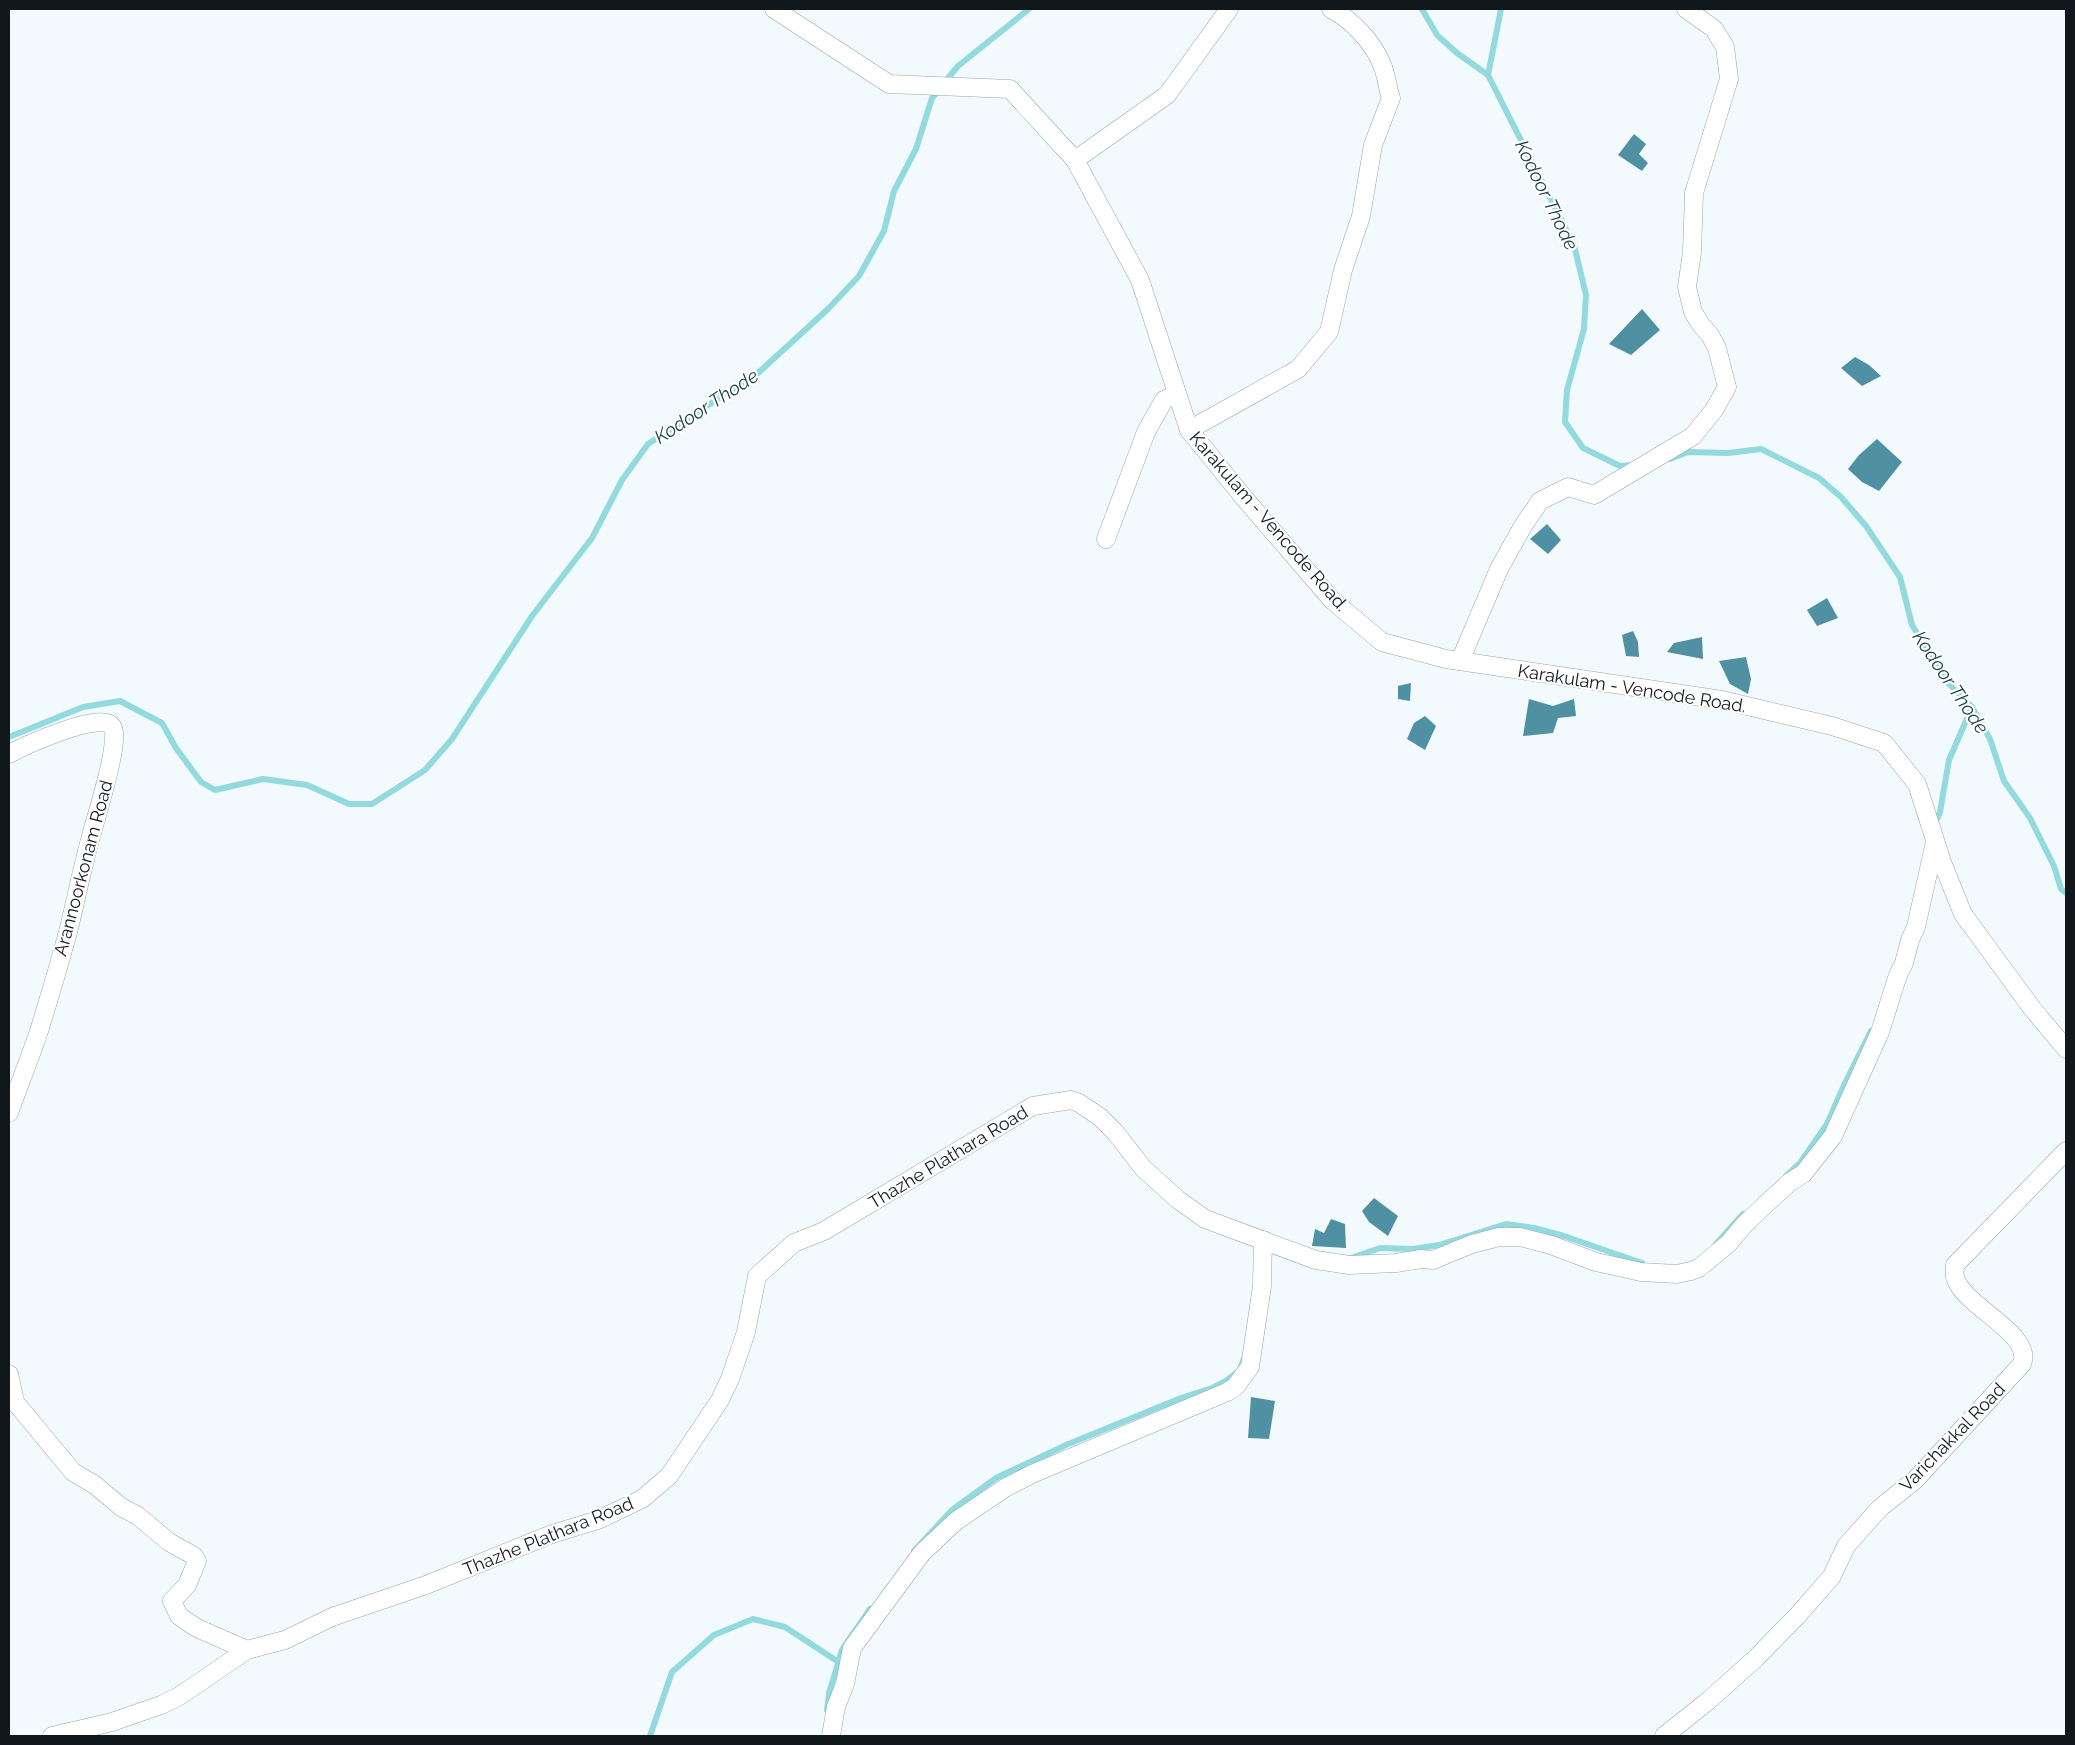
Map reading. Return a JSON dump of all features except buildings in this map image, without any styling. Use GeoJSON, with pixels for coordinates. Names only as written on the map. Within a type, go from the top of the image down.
{"type":"FeatureCollection","features":[{"type":"Feature","properties":{"kind":"street","name":"Karakulam - Vencode Road."},"geometry":{"type":"LineString","coordinates":[[774,9],[889,84],[1010,89],[1075,160],[1140,280],[1189,430],[1245,499],[1332,600],[1382,642],[1446,659],[1722,700],[1832,726],[1884,743],[1917,784],[1935,842]]}},
{"type":"Feature","properties":{"kind":"street"},"geometry":{"type":"LineString","coordinates":[[1075,160],[1167,95],[1229,9]]}},
{"type":"Feature","properties":{"kind":"street"},"geometry":{"type":"LineString","coordinates":[[1189,430],[1298,370],[1329,332],[1343,270],[1361,216],[1374,144],[1392,98],[1387,88],[1382,64],[1364,36],[1343,15],[1331,9]]}},
{"type":"Feature","properties":{"kind":"street"},"geometry":{"type":"LineString","coordinates":[[1460,661],[1499,569],[1523,526],[1540,501],[1568,487],[1594,495],[1628,476],[1693,436],[1714,410],[1727,387],[1717,348],[1693,312],[1688,287],[1692,252],[1694,193],[1729,79],[1725,47],[1714,29],[1686,9]]}},
{"type":"Feature","properties":{"kind":"street"},"geometry":{"type":"LineString","coordinates":[[1106,539],[1146,432],[1164,400],[1176,394]]}},
{"type":"Feature","properties":{"kind":"street","name":"Arannoorkonam Road"},"geometry":{"type":"LineString","coordinates":[[9,754],[73,726],[101,722],[111,724],[113,728],[114,738],[109,770],[88,843],[68,932],[39,1030],[9,1113]]}},
{"type":"Feature","properties":{"kind":"street"},"geometry":{"type":"LineString","coordinates":[[1935,842],[1963,914],[2031,1008],[2066,1049]]}},
{"type":"Feature","properties":{"kind":"street","name":"Thazhe Plathara Road"},"geometry":{"type":"LineString","coordinates":[[52,1736],[112,1722],[161,1705],[178,1697],[247,1650],[285,1640],[332,1617],[426,1585],[552,1534],[598,1520],[642,1499],[669,1476],[720,1400],[730,1379],[746,1332],[757,1276],[767,1265],[794,1243],[824,1231],[1033,1106],[1071,1100],[1079,1103],[1105,1122],[1143,1168],[1177,1199],[1205,1219],[1310,1258],[1339,1265],[1396,1263],[1421,1259],[1433,1260],[1467,1246],[1499,1237],[1520,1237],[1551,1245],[1596,1262],[1641,1272],[1677,1274],[1699,1268],[1729,1243],[1744,1224],[1783,1188],[1803,1174],[1833,1136],[1880,1032],[1898,975],[1904,963],[1910,940],[1916,927],[1935,842]]}},
{"type":"Feature","properties":{"kind":"street","name":"Varichakkal Road"},"geometry":{"type":"LineString","coordinates":[[1664,1736],[1708,1701],[1756,1658],[1798,1615],[1832,1576],[1846,1546],[1880,1508],[1915,1480],[2022,1364],[2024,1359],[2023,1349],[1998,1322],[1970,1300],[1955,1277],[1955,1265],[2066,1151]]}},
{"type":"Feature","properties":{"kind":"street"},"geometry":{"type":"LineString","coordinates":[[832,1736],[836,1707],[845,1684],[852,1648],[922,1553],[956,1520],[1005,1488],[1032,1474],[1235,1387],[1250,1367],[1256,1335],[1264,1263],[1263,1240]]}},
{"type":"Feature","properties":{"kind":"street"},"geometry":{"type":"LineString","coordinates":[[9,1374],[15,1402],[73,1472],[95,1485],[121,1507],[138,1516],[169,1542],[194,1556],[197,1561],[187,1585],[172,1601],[179,1616],[197,1628],[247,1650]]}},
{"type":"Feature","properties":{"kind":"waterway","name":"Kodoor Thode"},"geometry":{"type":"LineString","coordinates":[[9,737],[83,707],[120,701],[162,723],[176,748],[201,782],[215,790],[263,779],[307,785],[349,804],[372,804],[425,770],[452,739],[532,616],[592,538],[622,480],[648,444],[758,373],[828,309],[859,276],[884,231],[894,191],[916,149],[932,98],[958,66],[1029,9]]}},
{"type":"Feature","properties":{"kind":"waterway","name":"Kodoor Thode"},"geometry":{"type":"LineString","coordinates":[[1422,9],[1437,35],[1457,53],[1488,75],[1574,245],[1586,295],[1584,329],[1567,390],[1565,422],[1583,448],[1620,466],[1633,465]]}},
{"type":"Feature","properties":{"kind":"waterway"},"geometry":{"type":"LineString","coordinates":[[1488,75],[1501,9]]}},
{"type":"Feature","properties":{"kind":"waterway","name":"Kodoor Thode"},"geometry":{"type":"LineString","coordinates":[[1670,459],[1688,452],[1728,453],[1761,449],[1819,478],[1841,497],[1866,526],[1900,577],[1912,625],[1948,683],[1972,707],[1990,739],[2004,781],[2030,818],[2054,866],[2061,889],[2066,893]]}},
{"type":"Feature","properties":{"kind":"waterway"},"geometry":{"type":"LineString","coordinates":[[1934,826],[1940,812],[1949,760],[1972,707]]}},
{"type":"Feature","properties":{"kind":"waterway"},"geometry":{"type":"LineString","coordinates":[[1786,1176],[1800,1163],[1827,1124],[1871,1031]]}},
{"type":"Feature","properties":{"kind":"waterway"},"geometry":{"type":"LineString","coordinates":[[1716,1244],[1743,1214]]}},
{"type":"Feature","properties":{"kind":"waterway"},"geometry":{"type":"LineString","coordinates":[[1351,1258],[1380,1248],[1413,1249],[1439,1245],[1506,1224],[1534,1228],[1564,1236],[1642,1263]]}},
{"type":"Feature","properties":{"kind":"waterway"},"geometry":{"type":"LineString","coordinates":[[914,1551],[952,1510],[996,1478],[1066,1445],[1181,1398],[1212,1388],[1226,1381],[1239,1371],[1245,1356]]}},
{"type":"Feature","properties":{"kind":"waterway"},"geometry":{"type":"LineString","coordinates":[[827,1710],[829,1693],[842,1650],[870,1609]]}},
{"type":"Feature","properties":{"kind":"waterway"},"geometry":{"type":"LineString","coordinates":[[650,1736],[672,1672],[714,1635],[753,1619],[785,1627],[837,1661]]}}]}
